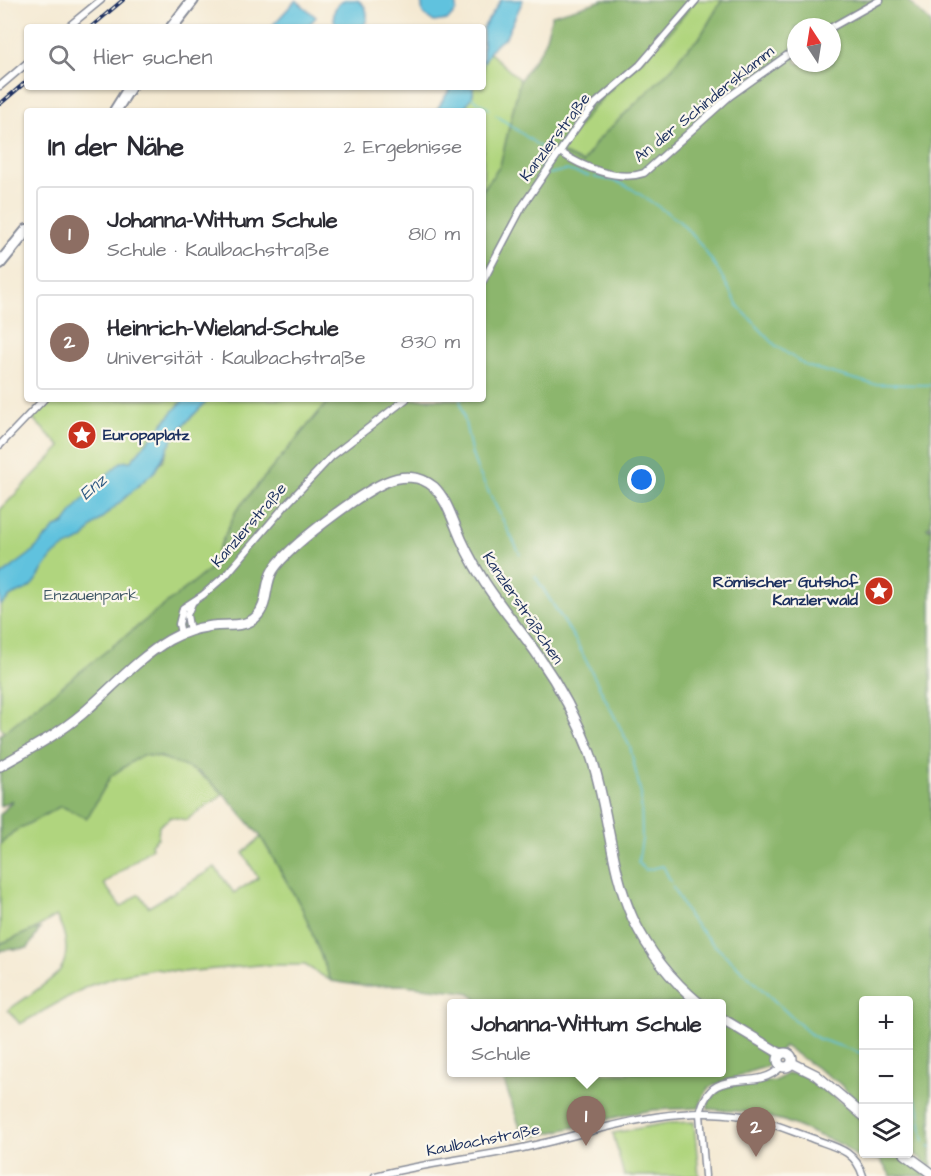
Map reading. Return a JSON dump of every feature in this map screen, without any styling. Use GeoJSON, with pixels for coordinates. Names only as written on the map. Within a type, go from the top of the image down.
{"type":"FeatureCollection","features":[{"type":"Feature","properties":{"kind":"main road"},"geometry":{"type":"LineString","coordinates":[[166,24],[185,0]]}},
{"type":"Feature","properties":{"kind":"main road"},"geometry":{"type":"LineString","coordinates":[[174,24],[193,0]]}},
{"type":"Feature","properties":{"kind":"main road"},"geometry":{"type":"LineString","coordinates":[[109,108],[121,90]]}},
{"type":"Feature","properties":{"kind":"main road"},"geometry":{"type":"LineString","coordinates":[[117,108],[128,90]]}},
{"type":"Feature","properties":{"kind":"main road"},"geometry":{"type":"LineString","coordinates":[[0,263],[24,234]]}},
{"type":"Feature","properties":{"kind":"main road"},"geometry":{"type":"LineString","coordinates":[[0,272],[24,244]]}},
{"type":"Feature","properties":{"kind":"main road","name":"Kanzlersträßchen"},"geometry":{"type":"LineString","coordinates":[[186,632],[215,626],[240,625],[253,621],[263,609],[267,584],[273,571],[293,549],[318,528],[385,482],[407,477],[427,482],[435,488],[444,501],[468,554],[482,578],[538,655],[566,700],[585,740],[596,773],[623,892],[632,917],[661,965],[695,999]]}},
{"type":"Feature","properties":{"kind":"main road"},"geometry":{"type":"LineString","coordinates":[[0,766],[63,728],[151,653],[186,632]]}},
{"type":"Feature","properties":{"kind":"main road"},"geometry":{"type":"LineString","coordinates":[[726,1021],[781,1054],[789,1054],[792,1063]]}},
{"type":"Feature","properties":{"kind":"main road"},"geometry":{"type":"LineString","coordinates":[[781,1054],[778,1061],[781,1066],[786,1068],[792,1063]]}},
{"type":"Feature","properties":{"kind":"main road"},"geometry":{"type":"LineString","coordinates":[[792,1063],[816,1075],[859,1112]]}},
{"type":"Feature","properties":{"kind":"main road"},"geometry":{"type":"LineString","coordinates":[[910,1158],[931,1173]]}},
{"type":"Feature","properties":{"kind":"street"},"geometry":{"type":"LineString","coordinates":[[72,24],[101,0]]}},
{"type":"Feature","properties":{"kind":"street","name":"Kanzlerstraße"},"geometry":{"type":"LineString","coordinates":[[486,275],[522,207],[580,122],[596,103],[640,65],[696,0]]}},
{"type":"Feature","properties":{"kind":"street"},"geometry":{"type":"LineString","coordinates":[[841,22],[880,0]]}},
{"type":"Feature","properties":{"kind":"street","name":"An der Schindersklamm"},"geometry":{"type":"LineString","coordinates":[[560,152],[572,160],[605,172],[633,176],[644,173],[730,96],[787,55]]}},
{"type":"Feature","properties":{"kind":"street"},"geometry":{"type":"LineString","coordinates":[[0,86],[24,66]]}},
{"type":"Feature","properties":{"kind":"street"},"geometry":{"type":"LineString","coordinates":[[0,445],[41,402]]}},
{"type":"Feature","properties":{"kind":"street","name":"Kanzlerstraße"},"geometry":{"type":"LineString","coordinates":[[186,632],[188,610],[194,600],[226,575],[284,507],[332,456],[402,402]]}},
{"type":"Feature","properties":{"kind":"street"},"geometry":{"type":"LineString","coordinates":[[705,1176],[700,1114],[705,1098],[711,1089],[719,1084],[762,1078],[774,1073],[781,1066]]}},
{"type":"Feature","properties":{"kind":"street","name":"Kaulbachstraße"},"geometry":{"type":"LineString","coordinates":[[375,1176],[527,1147],[648,1117],[700,1114],[743,1116],[779,1126],[837,1148],[853,1156],[863,1176]]}},
{"type":"Feature","properties":{"kind":"green space"},"geometry":{"type":"Polygon","coordinates":[[[604,0],[696,0],[666,37],[596,103],[560,152],[583,163],[597,141],[674,66],[681,55],[700,37],[722,0],[907,0],[931,23],[931,524],[927,527],[929,529],[931,526],[931,1167],[913,1152],[913,996],[859,996],[859,1103],[839,1083],[784,1046],[763,1068],[710,1088],[704,1095],[699,1108],[653,1110],[630,1114],[524,1139],[502,1077],[726,1077],[726,999],[475,999],[470,993],[458,991],[403,985],[363,986],[331,981],[302,908],[261,837],[224,794],[200,773],[161,757],[142,755],[111,776],[87,818],[61,806],[13,832],[0,845],[0,815],[13,800],[0,806],[0,735],[209,570],[236,511],[327,402],[486,402],[486,186],[500,166],[520,80],[544,45],[552,15],[604,0]]]}},
{"type":"Feature","properties":{"kind":"green space"},"geometry":{"type":"Polygon","coordinates":[[[696,0],[722,0],[700,37],[681,55],[674,66],[597,141],[583,163],[560,152],[580,122],[696,0]]]}},
{"type":"Feature","properties":{"kind":"green space"},"geometry":{"type":"Polygon","coordinates":[[[489,52],[520,80],[500,166],[486,186],[486,108],[465,108],[473,90],[486,90],[486,58],[489,52]]]}},
{"type":"Feature","properties":{"kind":"green space","name":"Enzauenpark"},"geometry":{"type":"Polygon","coordinates":[[[44,402],[181,402],[131,461],[121,462],[64,523],[56,527],[31,554],[0,578],[0,510],[61,447],[30,416],[44,402]]]}},
{"type":"Feature","properties":{"kind":"green space","name":"Enzauenpark"},"geometry":{"type":"Polygon","coordinates":[[[206,402],[327,402],[236,511],[209,570],[4,732],[0,726],[0,605],[17,592],[54,554],[68,544],[84,538],[92,527],[163,460],[177,432],[206,402]]]}},
{"type":"Feature","properties":{"kind":"green space"},"geometry":{"type":"Polygon","coordinates":[[[142,755],[177,762],[205,778],[224,794],[186,820],[171,817],[159,826],[158,838],[151,844],[152,848],[104,884],[121,907],[139,894],[149,907],[215,867],[234,893],[258,878],[243,853],[261,837],[302,908],[331,981],[305,965],[260,965],[183,972],[154,969],[125,974],[88,986],[20,1024],[8,1010],[56,975],[63,964],[66,942],[56,916],[33,930],[0,944],[0,845],[13,832],[61,806],[87,818],[111,776],[142,755]]]}},
{"type":"Feature","properties":{"kind":"green space"},"geometry":{"type":"Polygon","coordinates":[[[40,929],[28,948],[0,952],[0,944],[40,929]]]}},
{"type":"Feature","properties":{"kind":"green space"},"geometry":{"type":"Polygon","coordinates":[[[801,1073],[859,1118],[859,1157],[842,1145],[784,1121],[746,1112],[708,1109],[708,1102],[720,1089],[732,1085],[775,1081],[786,1074],[801,1073]]]}},
{"type":"Feature","properties":{"kind":"green space"},"geometry":{"type":"Polygon","coordinates":[[[694,1122],[699,1176],[624,1176],[613,1133],[667,1123],[694,1122]]]}},
{"type":"Feature","properties":{"kind":"green space"},"geometry":{"type":"Polygon","coordinates":[[[865,1158],[903,1158],[928,1176],[891,1176],[880,1160],[865,1158]]]}},
{"type":"Feature","properties":{"kind":"water"},"geometry":{"type":"Polygon","coordinates":[[[296,0],[316,17],[310,24],[274,24],[296,0]]]}},
{"type":"Feature","properties":{"kind":"water"},"geometry":{"type":"Polygon","coordinates":[[[344,0],[357,0],[366,9],[364,24],[336,24],[334,12],[337,5],[344,0]]]}},
{"type":"Feature","properties":{"kind":"water"},"geometry":{"type":"Polygon","coordinates":[[[421,0],[457,0],[456,11],[448,20],[434,22],[423,14],[421,0]]]}},
{"type":"Feature","properties":{"kind":"water"},"geometry":{"type":"Polygon","coordinates":[[[501,0],[523,0],[506,37],[492,48],[486,59],[486,24],[501,0]]]}},
{"type":"Feature","properties":{"kind":"water"},"geometry":{"type":"Polygon","coordinates":[[[449,90],[473,90],[465,108],[438,108],[449,90]]]}},
{"type":"Feature","properties":{"kind":"water"},"geometry":{"type":"Polygon","coordinates":[[[181,402],[206,402],[177,432],[155,471],[92,527],[88,534],[55,554],[29,587],[11,596],[0,605],[0,578],[3,574],[30,554],[56,527],[64,524],[82,500],[121,462],[131,461],[181,402]]]}},
{"type":"Feature","properties":{"kind":"waterway"},"geometry":{"type":"LineString","coordinates":[[470,96],[489,109]]}},
{"type":"Feature","properties":{"kind":"waterway"},"geometry":{"type":"LineString","coordinates":[[496,115],[546,151],[548,155],[541,167],[543,171]]}},
{"type":"Feature","properties":{"kind":"waterway"},"geometry":{"type":"LineString","coordinates":[[549,174],[566,170],[589,176]]}},
{"type":"Feature","properties":{"kind":"waterway"},"geometry":{"type":"LineString","coordinates":[[594,177],[618,182],[632,189],[678,220],[697,240],[717,268],[739,307],[776,346],[806,366],[872,384],[931,385]]}},
{"type":"Feature","properties":{"kind":"waterway"},"geometry":{"type":"LineString","coordinates":[[461,402],[472,455],[478,471],[520,554]]}},
{"type":"Feature","properties":{"kind":"waterway"},"geometry":{"type":"LineString","coordinates":[[535,576],[576,641],[630,747],[641,794],[642,839],[638,863],[646,870],[663,866],[671,882]]}},
{"type":"Feature","properties":{"kind":"waterway"},"geometry":{"type":"LineString","coordinates":[[672,886],[689,917],[710,941],[809,1033],[819,1039],[859,1052]]}},
{"type":"Feature","properties":{"kind":"waterway"},"geometry":{"type":"LineString","coordinates":[[913,1096],[919,1108],[924,1141]]}},
{"type":"Feature","properties":{"kind":"railway"},"geometry":{"type":"LineString","coordinates":[[95,24],[123,0]]}},
{"type":"Feature","properties":{"kind":"railway"},"geometry":{"type":"LineString","coordinates":[[0,104],[24,84]]}},
{"type":"Feature","properties":{"kind":"place","name":"Europaplatz"},"geometry":{"type":"Point","coordinates":[82,435]}},
{"type":"Feature","properties":{"kind":"place","name":"Römischer Gutshof Kanzlerwald"},"geometry":{"type":"Point","coordinates":[879,591]}},
{"type":"Feature","properties":{"kind":"place","name":"Johanna-Wittum Schule"},"geometry":{"type":"Point","coordinates":[586,1146]}},
{"type":"Feature","properties":{"kind":"place","name":"Heinrich-Wieland-Schule"},"geometry":{"type":"Point","coordinates":[756,1157]}},
{"type":"Feature","properties":{"kind":"water label","name":"Enz"},"geometry":{"type":"Point","coordinates":[93,487]}}]}
